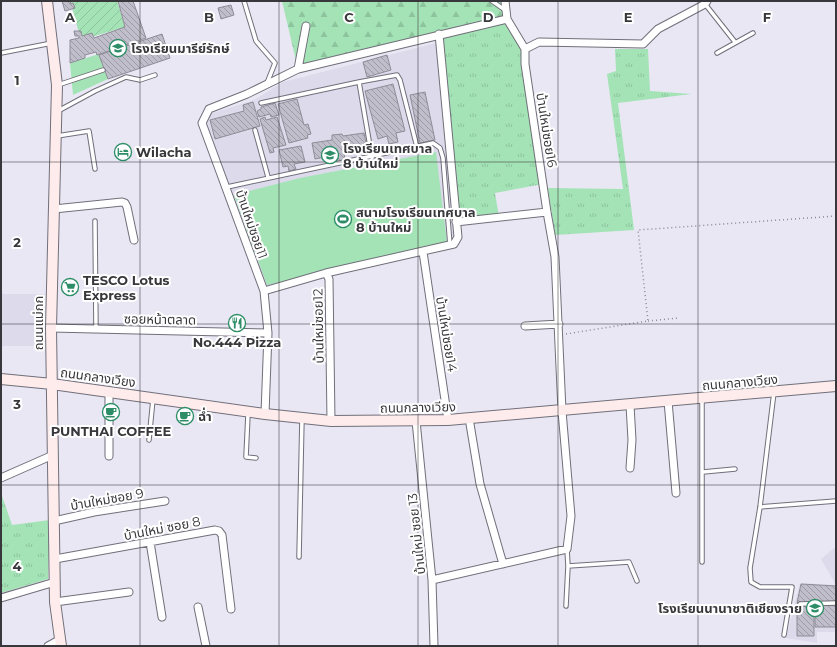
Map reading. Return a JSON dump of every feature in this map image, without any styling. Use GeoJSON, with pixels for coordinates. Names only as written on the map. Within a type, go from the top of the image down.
{"type":"FeatureCollection","features":[{"type":"Feature","properties":{"kind":"main road","name":"ถนนแม่กก"},"geometry":{"type":"LineString","coordinates":[[47,1],[57,85],[50,328],[55,602],[60,643]]}},
{"type":"Feature","properties":{"kind":"main road","name":"ถนนกลางเวียง"},"geometry":{"type":"LineString","coordinates":[[1,378],[248,412],[332,421],[448,420],[836,386]]}},
{"type":"Feature","properties":{"kind":"street"},"geometry":{"type":"LineString","coordinates":[[505,1],[507,19],[525,49],[539,42],[643,44],[658,29],[706,2]]}},
{"type":"Feature","properties":{"kind":"street","name":"บ้านใหม่ซอย11"},"geometry":{"type":"LineString","coordinates":[[265,414],[268,334],[264,291],[227,187],[202,123],[209,108],[266,85],[287,73],[298,69],[439,34],[507,19]]}},
{"type":"Feature","properties":{"kind":"street"},"geometry":{"type":"LineString","coordinates":[[298,69],[306,26]]}},
{"type":"Feature","properties":{"kind":"street"},"geometry":{"type":"LineString","coordinates":[[326,273],[454,244],[458,237],[439,34]]}},
{"type":"Feature","properties":{"kind":"street","name":"บ้านใหม่ซอย16"},"geometry":{"type":"LineString","coordinates":[[525,49],[524,64],[555,257],[562,411],[571,516],[567,549]]}},
{"type":"Feature","properties":{"kind":"street"},"geometry":{"type":"LineString","coordinates":[[54,209],[122,202],[125,203],[134,240]]}},
{"type":"Feature","properties":{"kind":"street"},"geometry":{"type":"LineString","coordinates":[[456,222],[547,212]]}},
{"type":"Feature","properties":{"kind":"street","name":"บ้านใหม่ซอย14"},"geometry":{"type":"LineString","coordinates":[[423,252],[448,420]]}},
{"type":"Feature","properties":{"kind":"street","name":"บ้านใหม่ซอย12"},"geometry":{"type":"LineString","coordinates":[[264,291],[326,273],[329,279],[332,421]]}},
{"type":"Feature","properties":{"kind":"street"},"geometry":{"type":"LineString","coordinates":[[525,326],[559,324]]}},
{"type":"Feature","properties":{"kind":"street","name":"ซอยหน้าตลาด"},"geometry":{"type":"LineString","coordinates":[[50,328],[268,334]]}},
{"type":"Feature","properties":{"kind":"street"},"geometry":{"type":"LineString","coordinates":[[109,392],[109,456]]}},
{"type":"Feature","properties":{"kind":"street"},"geometry":{"type":"LineString","coordinates":[[668,401],[676,493]]}},
{"type":"Feature","properties":{"kind":"street"},"geometry":{"type":"LineString","coordinates":[[630,405],[632,440],[630,468]]}},
{"type":"Feature","properties":{"kind":"street"},"geometry":{"type":"LineString","coordinates":[[469,418],[480,484],[503,564]]}},
{"type":"Feature","properties":{"kind":"street","name":"บ้านใหม่ ซอย 13"},"geometry":{"type":"LineString","coordinates":[[416,421],[432,580],[434,646]]}},
{"type":"Feature","properties":{"kind":"street"},"geometry":{"type":"LineString","coordinates":[[1,478],[53,455]]}},
{"type":"Feature","properties":{"kind":"street","name":"บ้านใหม่ซอย 9"},"geometry":{"type":"LineString","coordinates":[[54,521],[94,512],[165,501]]}},
{"type":"Feature","properties":{"kind":"street","name":"บ้านใหม่ ซอย 8"},"geometry":{"type":"LineString","coordinates":[[55,559],[215,530],[219,531],[222,535],[231,608]]}},
{"type":"Feature","properties":{"kind":"street"},"geometry":{"type":"LineString","coordinates":[[150,542],[162,617]]}},
{"type":"Feature","properties":{"kind":"street"},"geometry":{"type":"LineString","coordinates":[[432,580],[567,549]]}},
{"type":"Feature","properties":{"kind":"street"},"geometry":{"type":"LineString","coordinates":[[1,598],[55,582]]}},
{"type":"Feature","properties":{"kind":"street"},"geometry":{"type":"LineString","coordinates":[[55,602],[129,592]]}},
{"type":"Feature","properties":{"kind":"street"},"geometry":{"type":"LineString","coordinates":[[198,607],[206,646]]}},
{"type":"Feature","properties":{"kind":"street"},"geometry":{"type":"LineString","coordinates":[[48,646],[60,643]]}},
{"type":"Feature","properties":{"kind":"lane"},"geometry":{"type":"LineString","coordinates":[[244,1],[256,41],[275,63],[266,85]]}},
{"type":"Feature","properties":{"kind":"lane"},"geometry":{"type":"LineString","coordinates":[[492,1],[506,11]]}},
{"type":"Feature","properties":{"kind":"lane"},"geometry":{"type":"LineString","coordinates":[[706,2],[735,42]]}},
{"type":"Feature","properties":{"kind":"lane"},"geometry":{"type":"LineString","coordinates":[[717,53],[753,33]]}},
{"type":"Feature","properties":{"kind":"lane"},"geometry":{"type":"LineString","coordinates":[[1,53],[53,43]]}},
{"type":"Feature","properties":{"kind":"lane"},"geometry":{"type":"LineString","coordinates":[[57,85],[103,70]]}},
{"type":"Feature","properties":{"kind":"lane"},"geometry":{"type":"LineString","coordinates":[[261,103],[397,74],[404,91],[417,147]]}},
{"type":"Feature","properties":{"kind":"lane"},"geometry":{"type":"LineString","coordinates":[[57,112],[94,91],[126,78],[140,80],[155,75]]}},
{"type":"Feature","properties":{"kind":"lane"},"geometry":{"type":"LineString","coordinates":[[359,82],[372,158]]}},
{"type":"Feature","properties":{"kind":"lane"},"geometry":{"type":"LineString","coordinates":[[255,130],[268,178]]}},
{"type":"Feature","properties":{"kind":"lane"},"geometry":{"type":"LineString","coordinates":[[56,136],[89,131],[95,169]]}},
{"type":"Feature","properties":{"kind":"lane"},"geometry":{"type":"LineString","coordinates":[[227,187],[372,158],[433,143],[440,148],[443,158],[450,245]]}},
{"type":"Feature","properties":{"kind":"lane"},"geometry":{"type":"LineString","coordinates":[[95,221],[96,329]]}},
{"type":"Feature","properties":{"kind":"lane"},"geometry":{"type":"LineString","coordinates":[[774,391],[760,507],[750,568],[751,582],[760,588],[792,587],[784,635]]}},
{"type":"Feature","properties":{"kind":"lane"},"geometry":{"type":"LineString","coordinates":[[150,440],[153,398]]}},
{"type":"Feature","properties":{"kind":"lane"},"geometry":{"type":"LineString","coordinates":[[702,398],[702,562]]}},
{"type":"Feature","properties":{"kind":"lane"},"geometry":{"type":"LineString","coordinates":[[248,412],[246,457],[256,458]]}},
{"type":"Feature","properties":{"kind":"lane"},"geometry":{"type":"LineString","coordinates":[[299,557],[302,418]]}},
{"type":"Feature","properties":{"kind":"lane"},"geometry":{"type":"LineString","coordinates":[[703,472],[736,468]]}},
{"type":"Feature","properties":{"kind":"lane"},"geometry":{"type":"LineString","coordinates":[[760,507],[836,501]]}},
{"type":"Feature","properties":{"kind":"lane"},"geometry":{"type":"LineString","coordinates":[[566,606],[568,566],[567,549]]}},
{"type":"Feature","properties":{"kind":"lane"},"geometry":{"type":"LineString","coordinates":[[568,566],[628,562],[637,582]]}},
{"type":"Feature","properties":{"kind":"lane"},"geometry":{"type":"LineString","coordinates":[[800,604],[836,603]]}},
{"type":"Feature","properties":{"kind":"path"},"geometry":{"type":"LineString","coordinates":[[648,321],[638,230],[836,216]]}},
{"type":"Feature","properties":{"kind":"path"},"geometry":{"type":"LineString","coordinates":[[559,335],[648,321],[679,318]]}},
{"type":"Feature","properties":{"kind":"shaded area","name":"โรงเรียนเทศบาล 8 บ้านใหม่"},"geometry":{"type":"Polygon","coordinates":[[[436,43],[454,244],[264,291],[202,123],[210,114],[254,100],[283,82],[436,43]]]}},
{"type":"Feature","properties":{"kind":"shaded area"},"geometry":{"type":"Polygon","coordinates":[[[1,294],[45,294],[45,346],[1,346],[1,294]]]}},
{"type":"Feature","properties":{"kind":"shaded area","name":"โรงเรียนนานาชาติเชียงราย"},"geometry":{"type":"Polygon","coordinates":[[[836,548],[836,585],[821,559],[836,548]]]}},
{"type":"Feature","properties":{"kind":"shaded area","name":"โรงเรียนนานาชาติเชียงราย"},"geometry":{"type":"Polygon","coordinates":[[[800,583],[836,585],[836,632],[817,632],[817,643],[786,638],[800,583]]]}},
{"type":"Feature","properties":{"kind":"green space"},"geometry":{"type":"Polygon","coordinates":[[[70,1],[117,1],[125,27],[81,40],[70,1]]]}},
{"type":"Feature","properties":{"kind":"green space"},"geometry":{"type":"Polygon","coordinates":[[[282,1],[503,1],[507,19],[298,69],[282,1]]]}},
{"type":"Feature","properties":{"kind":"green space"},"geometry":{"type":"Polygon","coordinates":[[[507,19],[525,49],[543,184],[495,193],[499,217],[456,222],[439,34],[507,19]]]}},
{"type":"Feature","properties":{"kind":"green space"},"geometry":{"type":"Polygon","coordinates":[[[615,49],[648,49],[650,91],[691,94],[618,103],[634,230],[555,235],[548,188],[623,189],[607,74],[616,71],[615,49]]]}},
{"type":"Feature","properties":{"kind":"green space"},"geometry":{"type":"Polygon","coordinates":[[[99,54],[108,79],[73,95],[70,63],[99,54]]]}},
{"type":"Feature","properties":{"kind":"green space","name":"สนามโรงเรียนเทศบาล 8 บ้านใหม่"},"geometry":{"type":"Polygon","coordinates":[[[436,152],[447,243],[267,285],[234,195],[300,178],[436,152]]]}},
{"type":"Feature","properties":{"kind":"green space"},"geometry":{"type":"Polygon","coordinates":[[[1,493],[12,525],[50,520],[48,579],[1,593],[1,493]]]}},
{"type":"Feature","properties":{"kind":"building"},"geometry":{"type":"Polygon","coordinates":[[[62,1],[70,1],[71,4],[73,3],[75,8],[65,11],[62,1]]]}},
{"type":"Feature","properties":{"kind":"building"},"geometry":{"type":"Polygon","coordinates":[[[118,1],[133,1],[146,38],[97,55],[96,52],[85,55],[85,58],[70,63],[70,40],[79,38],[79,36],[75,36],[74,31],[81,31],[82,36],[92,33],[94,38],[125,27],[118,1]]]}},
{"type":"Feature","properties":{"kind":"building"},"geometry":{"type":"Polygon","coordinates":[[[231,5],[234,15],[221,19],[218,8],[231,5]]]}},
{"type":"Feature","properties":{"kind":"building"},"geometry":{"type":"Polygon","coordinates":[[[162,34],[170,58],[108,79],[99,55],[162,34]]]}},
{"type":"Feature","properties":{"kind":"building"},"geometry":{"type":"Polygon","coordinates":[[[387,55],[391,70],[367,77],[363,62],[387,55]]]}},
{"type":"Feature","properties":{"kind":"building"},"geometry":{"type":"Polygon","coordinates":[[[393,84],[405,131],[396,133],[398,142],[389,144],[387,136],[378,139],[365,91],[393,84]]]}},
{"type":"Feature","properties":{"kind":"building"},"geometry":{"type":"Polygon","coordinates":[[[425,92],[435,140],[420,143],[410,95],[425,92]]]}},
{"type":"Feature","properties":{"kind":"building"},"geometry":{"type":"Polygon","coordinates":[[[297,99],[304,125],[308,124],[311,134],[307,135],[308,138],[289,143],[278,104],[297,99]]]}},
{"type":"Feature","properties":{"kind":"building"},"geometry":{"type":"Polygon","coordinates":[[[253,102],[260,126],[215,139],[210,120],[244,111],[243,105],[253,102]]]}},
{"type":"Feature","properties":{"kind":"building"},"geometry":{"type":"Polygon","coordinates":[[[275,103],[279,115],[271,117],[270,114],[259,117],[257,111],[261,109],[261,107],[275,103]]]}},
{"type":"Feature","properties":{"kind":"building"},"geometry":{"type":"Polygon","coordinates":[[[265,117],[266,120],[277,117],[286,145],[273,148],[274,152],[270,153],[260,119],[265,117]]]}},
{"type":"Feature","properties":{"kind":"building"},"geometry":{"type":"Polygon","coordinates":[[[364,133],[367,148],[344,152],[345,161],[335,163],[334,155],[315,159],[312,143],[332,140],[332,135],[342,134],[343,136],[364,133]]]}},
{"type":"Feature","properties":{"kind":"building"},"geometry":{"type":"Polygon","coordinates":[[[301,146],[305,162],[294,164],[296,169],[289,171],[288,166],[283,167],[279,150],[301,146]]]}},
{"type":"Feature","properties":{"kind":"building"},"geometry":{"type":"Polygon","coordinates":[[[801,584],[836,586],[836,602],[797,603],[801,584]]]}},
{"type":"Feature","properties":{"kind":"building"},"geometry":{"type":"Polygon","coordinates":[[[797,605],[814,605],[814,636],[797,636],[797,605]]]}},
{"type":"Feature","properties":{"kind":"building"},"geometry":{"type":"Polygon","coordinates":[[[836,605],[836,627],[815,627],[815,606],[836,605]]]}},
{"type":"Feature","properties":{"kind":"place","name":"โรงเรียนมารีย์รักษ์"},"geometry":{"type":"Point","coordinates":[118,48]}},
{"type":"Feature","properties":{"kind":"place","name":"Wilacha"},"geometry":{"type":"Point","coordinates":[123,152]}},
{"type":"Feature","properties":{"kind":"place","name":"โรงเรียนเทศบาล 8 บ้านใหม่"},"geometry":{"type":"Point","coordinates":[330,155]}},
{"type":"Feature","properties":{"kind":"place","name":"สนามโรงเรียนเทศบาล 8 บ้านใหม่"},"geometry":{"type":"Point","coordinates":[343,219]}},
{"type":"Feature","properties":{"kind":"place","name":"TESCO Lotus Express"},"geometry":{"type":"Point","coordinates":[70,287]}},
{"type":"Feature","properties":{"kind":"place","name":"No.444 Pizza"},"geometry":{"type":"Point","coordinates":[237,323]}},
{"type":"Feature","properties":{"kind":"place","name":"PUNTHAI COFFEE"},"geometry":{"type":"Point","coordinates":[111,412]}},
{"type":"Feature","properties":{"kind":"place","name":"ฉ่ำ"},"geometry":{"type":"Point","coordinates":[185,416]}},
{"type":"Feature","properties":{"kind":"place","name":"โรงเรียนนานาชาติเชียงราย"},"geometry":{"type":"Point","coordinates":[815,608]}}]}
